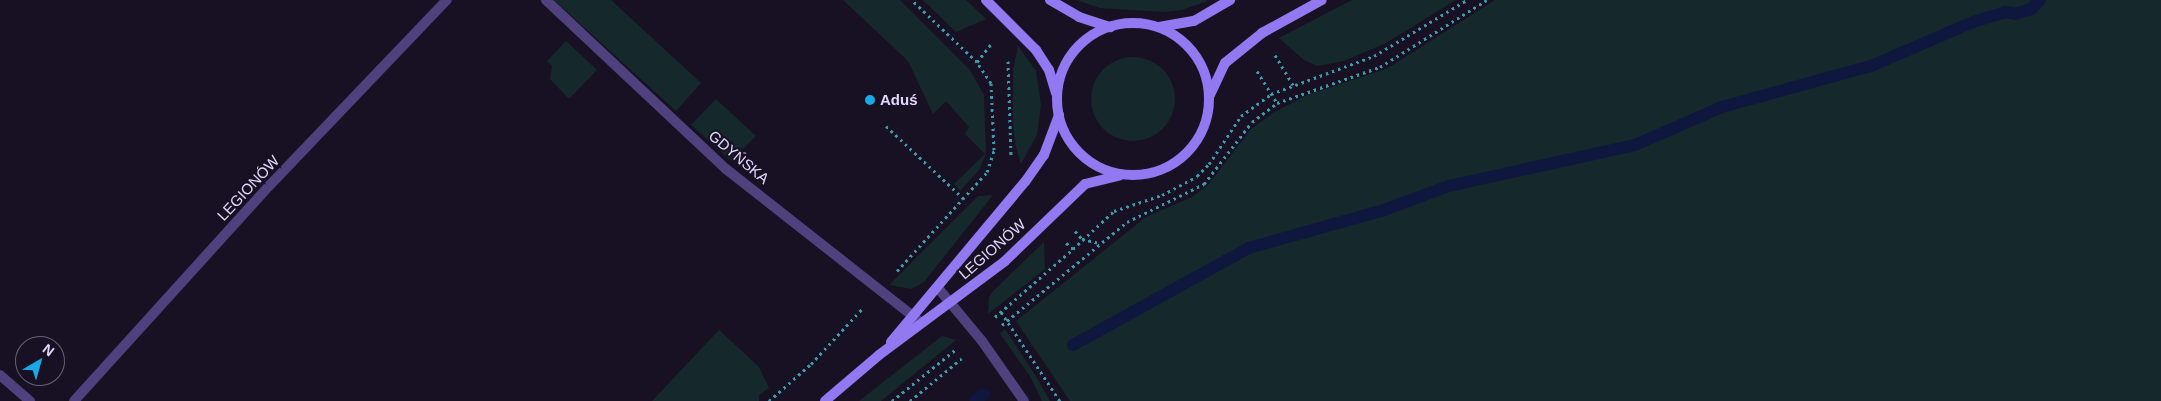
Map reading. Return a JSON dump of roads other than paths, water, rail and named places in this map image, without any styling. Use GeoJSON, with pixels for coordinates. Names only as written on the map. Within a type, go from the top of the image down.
{"type":"FeatureCollection","features":[{"type":"Feature","properties":{"kind":"street"},"geometry":{"type":"LineString","coordinates":[[986,0],[1040,55],[1058,97]]}},
{"type":"Feature","properties":{"kind":"street"},"geometry":{"type":"LineString","coordinates":[[1050,0],[1079,17],[1110,27]]}},
{"type":"Feature","properties":{"kind":"street"},"geometry":{"type":"LineString","coordinates":[[1159,28],[1194,20],[1230,0]]}},
{"type":"Feature","properties":{"kind":"street"},"geometry":{"type":"LineString","coordinates":[[1209,98],[1199,62],[1173,34],[1159,28],[1128,23],[1098,31],[1074,51],[1060,78],[1058,97],[1059,115],[1065,133],[1084,157],[1111,171],[1126,174],[1146,174],[1179,160],[1201,133],[1209,98],[1225,63],[1262,33],[1322,0]]}},
{"type":"Feature","properties":{"kind":"street","name":"LEGIONÓW"},"geometry":{"type":"LineString","coordinates":[[879,355],[938,288],[1026,182],[1044,154],[1059,115]]}},
{"type":"Feature","properties":{"kind":"street","name":"LEGIONÓW"},"geometry":{"type":"LineString","coordinates":[[824,401],[879,355],[924,324],[1005,261],[1085,184],[1126,174]]}},
{"type":"Feature","properties":{"kind":"lane","name":"LEGIONÓW"},"geometry":{"type":"LineString","coordinates":[[74,401],[270,186],[447,0]]}},
{"type":"Feature","properties":{"kind":"lane","name":"GDYŃSKA"},"geometry":{"type":"LineString","coordinates":[[546,0],[726,169],[879,291],[924,324]]}},
{"type":"Feature","properties":{"kind":"lane"},"geometry":{"type":"LineString","coordinates":[[938,288],[979,337],[1024,401]]}},
{"type":"Feature","properties":{"kind":"lane"},"geometry":{"type":"LineString","coordinates":[[0,375],[30,401]]}},
{"type":"Feature","properties":{"kind":"waterway"},"geometry":{"type":"LineString","coordinates":[[1073,345],[1249,248],[1384,210],[1449,186],[1635,145],[1722,107],[1871,66],[1973,22],[2005,12],[2015,14],[2031,9],[2040,0]]}},
{"type":"Feature","properties":{"kind":"waterway"},"geometry":{"type":"LineString","coordinates":[[975,401],[984,394]]}},
{"type":"Feature","properties":{"kind":"place","name":"Aduś"},"geometry":{"type":"Point","coordinates":[870,100]}}]}
